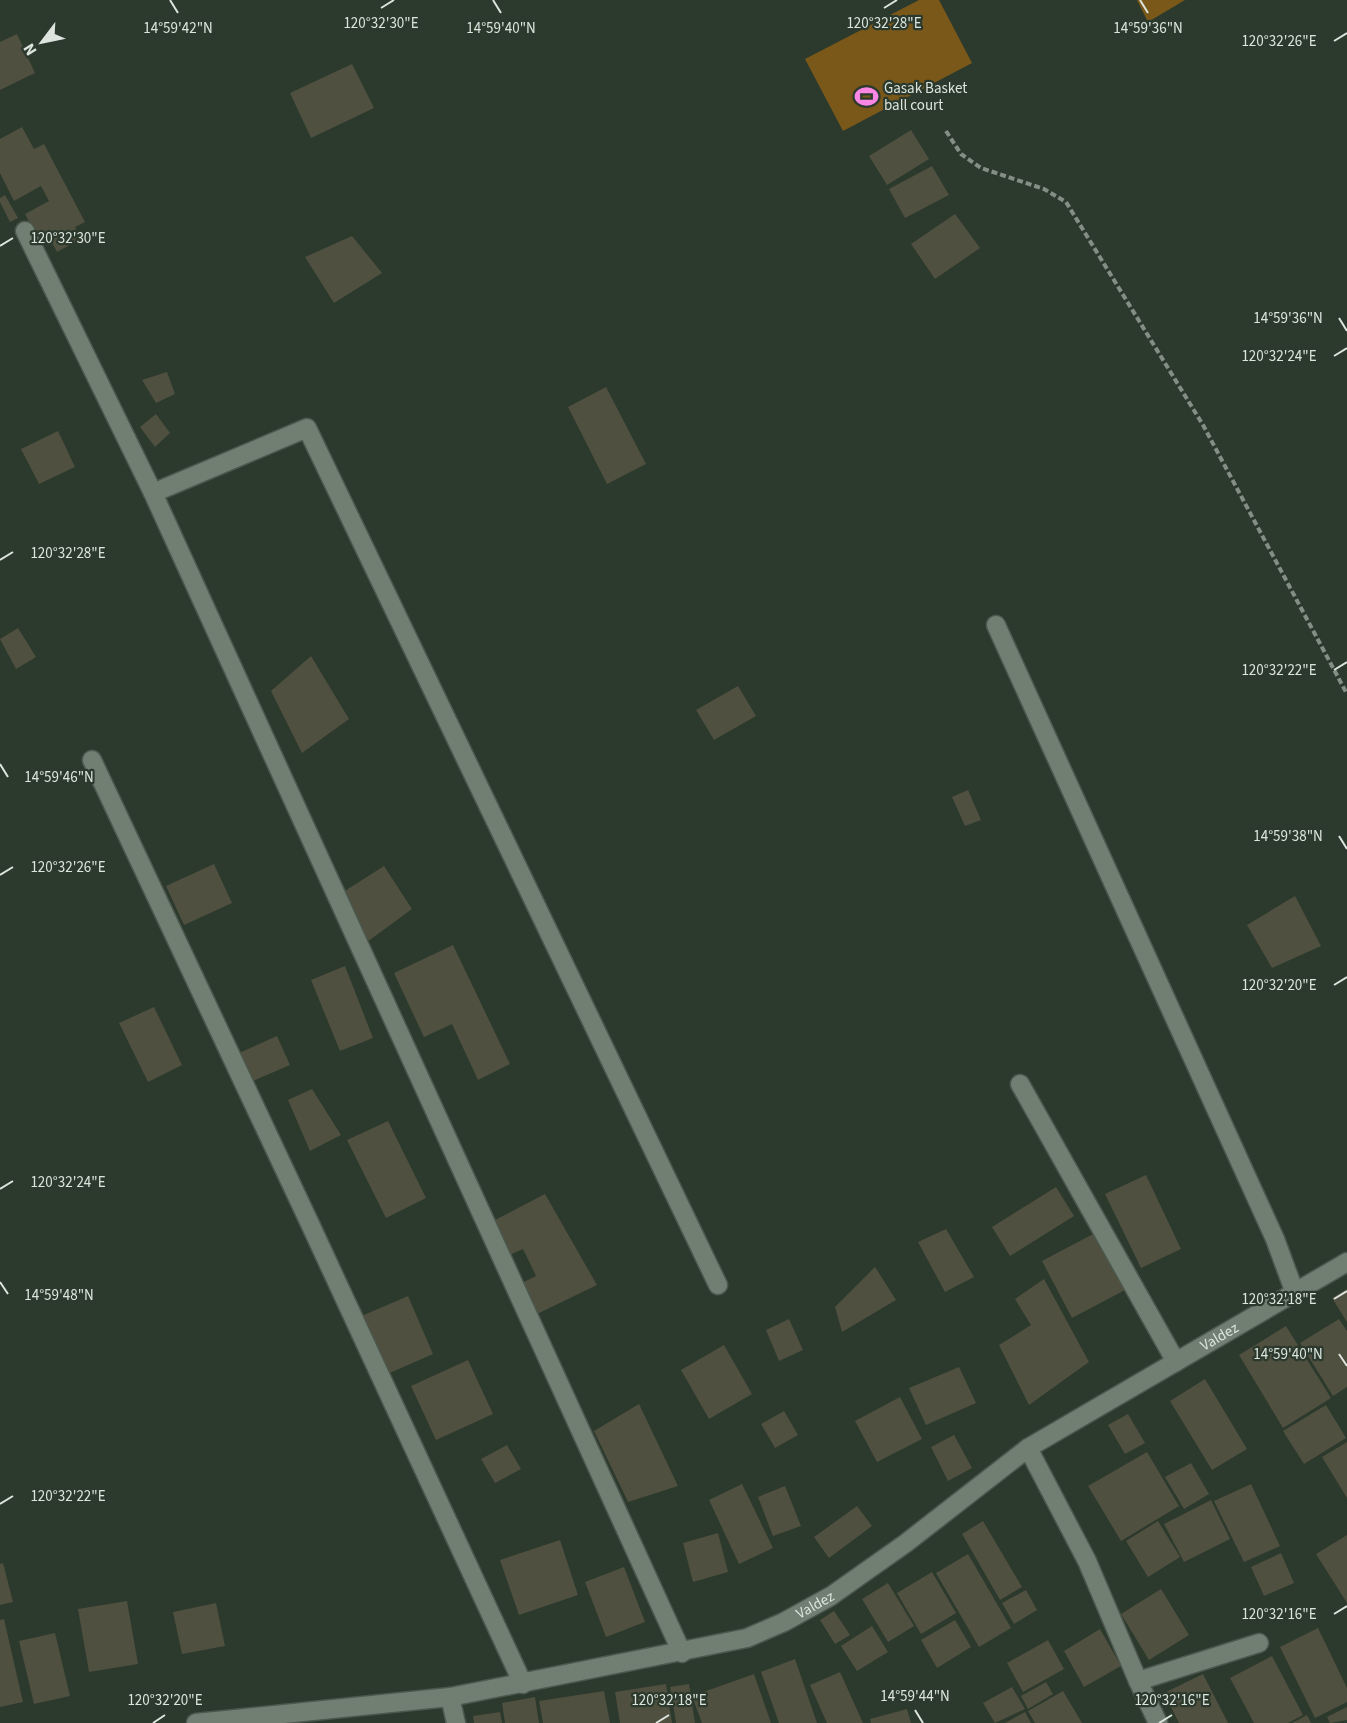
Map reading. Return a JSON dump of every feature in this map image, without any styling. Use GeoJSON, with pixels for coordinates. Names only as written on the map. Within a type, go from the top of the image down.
{"type":"FeatureCollection","features":[{"type":"Feature","properties":{"kind":"street"},"geometry":{"type":"LineString","coordinates":[[25,231],[153,493],[682,1653]]}},
{"type":"Feature","properties":{"kind":"street"},"geometry":{"type":"LineString","coordinates":[[153,493],[307,428],[718,1285]]}},
{"type":"Feature","properties":{"kind":"street"},"geometry":{"type":"LineString","coordinates":[[996,625],[1270,1228],[1295,1293]]}},
{"type":"Feature","properties":{"kind":"street"},"geometry":{"type":"LineString","coordinates":[[92,760],[523,1684]]}},
{"type":"Feature","properties":{"kind":"street"},"geometry":{"type":"LineString","coordinates":[[1020,1084],[1176,1362]]}},
{"type":"Feature","properties":{"kind":"street","name":"Valdez"},"geometry":{"type":"LineString","coordinates":[[196,1723],[450,1697],[682,1653],[747,1638],[784,1622],[831,1596],[906,1543],[1028,1448],[1347,1262]]}},
{"type":"Feature","properties":{"kind":"street"},"geometry":{"type":"LineString","coordinates":[[1028,1448],[1087,1561],[1158,1723]]}},
{"type":"Feature","properties":{"kind":"street"},"geometry":{"type":"LineString","coordinates":[[1138,1681],[1259,1644]]}},
{"type":"Feature","properties":{"kind":"street"},"geometry":{"type":"LineString","coordinates":[[450,1697],[456,1723]]}},
{"type":"Feature","properties":{"kind":"path"},"geometry":{"type":"LineString","coordinates":[[946,131],[961,154],[981,168],[1044,189],[1066,202],[1203,425],[1347,694]]}},
{"type":"Feature","properties":{"kind":"shaded area","name":"Gasak Basket ball court"},"geometry":{"type":"Polygon","coordinates":[[[919,0],[939,0],[972,63],[843,131],[805,59],[919,0]]]}},
{"type":"Feature","properties":{"kind":"shaded area"},"geometry":{"type":"Polygon","coordinates":[[[1137,0],[1185,0],[1148,22],[1137,0]]]}},
{"type":"Feature","properties":{"kind":"building"},"geometry":{"type":"Polygon","coordinates":[[[17,34],[35,73],[0,90],[0,42],[17,34]]]}},
{"type":"Feature","properties":{"kind":"building"},"geometry":{"type":"Polygon","coordinates":[[[352,64],[374,108],[311,138],[290,93],[352,64]]]}},
{"type":"Feature","properties":{"kind":"building"},"geometry":{"type":"Polygon","coordinates":[[[22,127],[34,149],[44,144],[85,222],[75,227],[81,239],[57,252],[51,241],[41,245],[25,214],[49,201],[41,186],[14,201],[0,173],[0,139],[22,127]]]}},
{"type":"Feature","properties":{"kind":"building"},"geometry":{"type":"Polygon","coordinates":[[[911,130],[929,159],[887,185],[869,156],[911,130]]]}},
{"type":"Feature","properties":{"kind":"building"},"geometry":{"type":"Polygon","coordinates":[[[932,166],[949,195],[905,218],[889,189],[932,166]]]}},
{"type":"Feature","properties":{"kind":"building"},"geometry":{"type":"Polygon","coordinates":[[[5,195],[18,218],[10,222],[0,202],[0,198],[5,195]]]}},
{"type":"Feature","properties":{"kind":"building"},"geometry":{"type":"Polygon","coordinates":[[[955,214],[980,248],[935,279],[911,244],[955,214]]]}},
{"type":"Feature","properties":{"kind":"building"},"geometry":{"type":"Polygon","coordinates":[[[352,236],[382,273],[334,303],[305,257],[352,236]]]}},
{"type":"Feature","properties":{"kind":"building"},"geometry":{"type":"Polygon","coordinates":[[[167,372],[175,394],[156,403],[142,380],[167,372]]]}},
{"type":"Feature","properties":{"kind":"building"},"geometry":{"type":"Polygon","coordinates":[[[606,387],[646,464],[607,484],[568,407],[606,387]]]}},
{"type":"Feature","properties":{"kind":"building"},"geometry":{"type":"Polygon","coordinates":[[[156,414],[170,433],[155,447],[140,427],[156,414]]]}},
{"type":"Feature","properties":{"kind":"building"},"geometry":{"type":"Polygon","coordinates":[[[58,431],[75,467],[39,484],[21,449],[58,431]]]}},
{"type":"Feature","properties":{"kind":"building"},"geometry":{"type":"Polygon","coordinates":[[[18,628],[36,657],[16,669],[0,639],[18,628]]]}},
{"type":"Feature","properties":{"kind":"building"},"geometry":{"type":"Polygon","coordinates":[[[311,656],[349,719],[302,753],[271,691],[311,656]]]}},
{"type":"Feature","properties":{"kind":"building"},"geometry":{"type":"Polygon","coordinates":[[[738,686],[756,716],[714,740],[696,710],[738,686]]]}},
{"type":"Feature","properties":{"kind":"building"},"geometry":{"type":"Polygon","coordinates":[[[968,790],[981,820],[965,826],[952,797],[968,790]]]}},
{"type":"Feature","properties":{"kind":"building"},"geometry":{"type":"Polygon","coordinates":[[[214,864],[232,903],[184,925],[166,886],[214,864]]]}},
{"type":"Feature","properties":{"kind":"building"},"geometry":{"type":"Polygon","coordinates":[[[384,866],[412,909],[367,942],[340,894],[384,866]]]}},
{"type":"Feature","properties":{"kind":"building"},"geometry":{"type":"Polygon","coordinates":[[[1295,896],[1321,946],[1272,968],[1247,925],[1295,896]]]}},
{"type":"Feature","properties":{"kind":"building"},"geometry":{"type":"Polygon","coordinates":[[[453,945],[510,1064],[478,1080],[452,1024],[424,1037],[394,973],[453,945]]]}},
{"type":"Feature","properties":{"kind":"building"},"geometry":{"type":"Polygon","coordinates":[[[345,966],[373,1038],[340,1051],[311,980],[345,966]]]}},
{"type":"Feature","properties":{"kind":"building"},"geometry":{"type":"Polygon","coordinates":[[[154,1007],[182,1065],[148,1082],[119,1023],[154,1007]]]}},
{"type":"Feature","properties":{"kind":"building"},"geometry":{"type":"Polygon","coordinates":[[[277,1036],[290,1065],[253,1081],[239,1053],[277,1036]]]}},
{"type":"Feature","properties":{"kind":"building"},"geometry":{"type":"Polygon","coordinates":[[[312,1089],[341,1135],[310,1151],[288,1100],[312,1089]]]}},
{"type":"Feature","properties":{"kind":"building"},"geometry":{"type":"Polygon","coordinates":[[[388,1121],[426,1198],[386,1218],[347,1140],[388,1121]]]}},
{"type":"Feature","properties":{"kind":"building"},"geometry":{"type":"Polygon","coordinates":[[[1146,1175],[1181,1249],[1141,1268],[1105,1194],[1146,1175]]]}},
{"type":"Feature","properties":{"kind":"building"},"geometry":{"type":"Polygon","coordinates":[[[1056,1187],[1074,1216],[1010,1256],[992,1227],[1056,1187]]]}},
{"type":"Feature","properties":{"kind":"building"},"geometry":{"type":"Polygon","coordinates":[[[545,1194],[597,1285],[533,1316],[518,1285],[536,1276],[523,1249],[505,1257],[489,1223],[545,1194]]]}},
{"type":"Feature","properties":{"kind":"building"},"geometry":{"type":"Polygon","coordinates":[[[946,1229],[974,1277],[945,1292],[918,1242],[946,1229]]]}},
{"type":"Feature","properties":{"kind":"building"},"geometry":{"type":"Polygon","coordinates":[[[1095,1233],[1125,1290],[1072,1318],[1042,1261],[1095,1233]]]}},
{"type":"Feature","properties":{"kind":"building"},"geometry":{"type":"Polygon","coordinates":[[[875,1267],[896,1300],[842,1332],[835,1307],[875,1267]]]}},
{"type":"Feature","properties":{"kind":"building"},"geometry":{"type":"Polygon","coordinates":[[[1044,1279],[1089,1362],[1029,1405],[999,1345],[1031,1325],[1015,1299],[1044,1279]]]}},
{"type":"Feature","properties":{"kind":"building"},"geometry":{"type":"Polygon","coordinates":[[[1347,1289],[1347,1322],[1332,1298],[1347,1289]]]}},
{"type":"Feature","properties":{"kind":"building"},"geometry":{"type":"Polygon","coordinates":[[[408,1296],[433,1354],[383,1376],[357,1318],[408,1296]]]}},
{"type":"Feature","properties":{"kind":"building"},"geometry":{"type":"Polygon","coordinates":[[[789,1319],[803,1350],[779,1361],[766,1330],[789,1319]]]}},
{"type":"Feature","properties":{"kind":"building"},"geometry":{"type":"Polygon","coordinates":[[[1339,1319],[1347,1331],[1347,1387],[1333,1396],[1300,1343],[1339,1319]]]}},
{"type":"Feature","properties":{"kind":"building"},"geometry":{"type":"Polygon","coordinates":[[[1286,1326],[1331,1398],[1283,1428],[1239,1355],[1286,1326]]]}},
{"type":"Feature","properties":{"kind":"building"},"geometry":{"type":"Polygon","coordinates":[[[724,1345],[752,1394],[709,1419],[681,1370],[724,1345]]]}},
{"type":"Feature","properties":{"kind":"building"},"geometry":{"type":"Polygon","coordinates":[[[468,1360],[493,1414],[436,1440],[411,1386],[468,1360]]]}},
{"type":"Feature","properties":{"kind":"building"},"geometry":{"type":"Polygon","coordinates":[[[959,1367],[976,1403],[926,1425],[909,1388],[959,1367]]]}},
{"type":"Feature","properties":{"kind":"building"},"geometry":{"type":"Polygon","coordinates":[[[1205,1379],[1247,1449],[1212,1470],[1170,1401],[1205,1379]]]}},
{"type":"Feature","properties":{"kind":"building"},"geometry":{"type":"Polygon","coordinates":[[[900,1397],[922,1439],[877,1462],[855,1421],[900,1397]]]}},
{"type":"Feature","properties":{"kind":"building"},"geometry":{"type":"Polygon","coordinates":[[[639,1404],[678,1486],[628,1502],[594,1431],[639,1404]]]}},
{"type":"Feature","properties":{"kind":"building"},"geometry":{"type":"Polygon","coordinates":[[[1326,1405],[1346,1438],[1304,1464],[1283,1431],[1326,1405]]]}},
{"type":"Feature","properties":{"kind":"building"},"geometry":{"type":"Polygon","coordinates":[[[784,1411],[798,1435],[775,1448],[761,1424],[784,1411]]]}},
{"type":"Feature","properties":{"kind":"building"},"geometry":{"type":"Polygon","coordinates":[[[1128,1414],[1145,1443],[1125,1454],[1108,1425],[1128,1414]]]}},
{"type":"Feature","properties":{"kind":"building"},"geometry":{"type":"Polygon","coordinates":[[[954,1435],[972,1468],[948,1481],[931,1447],[954,1435]]]}},
{"type":"Feature","properties":{"kind":"building"},"geometry":{"type":"Polygon","coordinates":[[[1347,1442],[1347,1498],[1322,1457],[1347,1442]]]}},
{"type":"Feature","properties":{"kind":"building"},"geometry":{"type":"Polygon","coordinates":[[[507,1445],[521,1469],[495,1483],[481,1459],[507,1445]]]}},
{"type":"Feature","properties":{"kind":"building"},"geometry":{"type":"Polygon","coordinates":[[[1147,1452],[1179,1506],[1121,1541],[1088,1486],[1147,1452]]]}},
{"type":"Feature","properties":{"kind":"building"},"geometry":{"type":"Polygon","coordinates":[[[1191,1463],[1209,1494],[1184,1509],[1165,1477],[1191,1463]]]}},
{"type":"Feature","properties":{"kind":"building"},"geometry":{"type":"Polygon","coordinates":[[[742,1484],[773,1548],[739,1564],[709,1500],[742,1484]]]}},
{"type":"Feature","properties":{"kind":"building"},"geometry":{"type":"Polygon","coordinates":[[[1251,1484],[1280,1546],[1244,1562],[1214,1501],[1251,1484]]]}},
{"type":"Feature","properties":{"kind":"building"},"geometry":{"type":"Polygon","coordinates":[[[785,1486],[801,1526],[773,1536],[758,1497],[785,1486]]]}},
{"type":"Feature","properties":{"kind":"building"},"geometry":{"type":"Polygon","coordinates":[[[1211,1500],[1230,1539],[1184,1562],[1164,1524],[1211,1500]]]}},
{"type":"Feature","properties":{"kind":"building"},"geometry":{"type":"Polygon","coordinates":[[[857,1506],[872,1526],[829,1558],[814,1537],[857,1506]]]}},
{"type":"Feature","properties":{"kind":"building"},"geometry":{"type":"Polygon","coordinates":[[[983,1521],[1022,1587],[1000,1600],[962,1534],[983,1521]]]}},
{"type":"Feature","properties":{"kind":"building"},"geometry":{"type":"Polygon","coordinates":[[[1158,1521],[1180,1557],[1148,1577],[1126,1541],[1158,1521]]]}},
{"type":"Feature","properties":{"kind":"building"},"geometry":{"type":"Polygon","coordinates":[[[718,1533],[728,1572],[693,1582],[683,1543],[718,1533]]]}},
{"type":"Feature","properties":{"kind":"building"},"geometry":{"type":"Polygon","coordinates":[[[1347,1535],[1347,1603],[1316,1554],[1347,1535]]]}},
{"type":"Feature","properties":{"kind":"building"},"geometry":{"type":"Polygon","coordinates":[[[560,1540],[578,1595],[519,1615],[500,1560],[560,1540]]]}},
{"type":"Feature","properties":{"kind":"building"},"geometry":{"type":"Polygon","coordinates":[[[1281,1553],[1294,1583],[1264,1596],[1251,1567],[1281,1553]]]}},
{"type":"Feature","properties":{"kind":"building"},"geometry":{"type":"Polygon","coordinates":[[[968,1554],[1011,1628],[979,1647],[936,1573],[968,1554]]]}},
{"type":"Feature","properties":{"kind":"building"},"geometry":{"type":"Polygon","coordinates":[[[3,1563],[13,1602],[0,1605],[0,1564],[3,1563]]]}},
{"type":"Feature","properties":{"kind":"building"},"geometry":{"type":"Polygon","coordinates":[[[624,1567],[645,1622],[606,1637],[585,1582],[624,1567]]]}},
{"type":"Feature","properties":{"kind":"building"},"geometry":{"type":"Polygon","coordinates":[[[932,1572],[956,1613],[921,1634],[897,1593],[932,1572]]]}},
{"type":"Feature","properties":{"kind":"building"},"geometry":{"type":"Polygon","coordinates":[[[888,1583],[914,1626],[888,1642],[862,1599],[888,1583]]]}},
{"type":"Feature","properties":{"kind":"building"},"geometry":{"type":"Polygon","coordinates":[[[1161,1589],[1189,1635],[1149,1660],[1121,1614],[1161,1589]]]}},
{"type":"Feature","properties":{"kind":"building"},"geometry":{"type":"Polygon","coordinates":[[[1026,1590],[1037,1610],[1014,1624],[1002,1603],[1026,1590]]]}},
{"type":"Feature","properties":{"kind":"building"},"geometry":{"type":"Polygon","coordinates":[[[127,1601],[138,1664],[89,1672],[78,1609],[127,1601]]]}},
{"type":"Feature","properties":{"kind":"building"},"geometry":{"type":"Polygon","coordinates":[[[216,1603],[225,1646],[182,1654],[173,1612],[216,1603]]]}},
{"type":"Feature","properties":{"kind":"building"},"geometry":{"type":"Polygon","coordinates":[[[834,1611],[850,1635],[835,1644],[820,1620],[834,1611]]]}},
{"type":"Feature","properties":{"kind":"building"},"geometry":{"type":"Polygon","coordinates":[[[4,1619],[23,1702],[0,1707],[0,1620],[4,1619]]]}},
{"type":"Feature","properties":{"kind":"building"},"geometry":{"type":"Polygon","coordinates":[[[955,1620],[971,1647],[937,1668],[921,1640],[955,1620]]]}},
{"type":"Feature","properties":{"kind":"building"},"geometry":{"type":"Polygon","coordinates":[[[872,1626],[888,1652],[857,1671],[841,1646],[872,1626]]]}},
{"type":"Feature","properties":{"kind":"building"},"geometry":{"type":"Polygon","coordinates":[[[1318,1628],[1347,1688],[1347,1702],[1315,1718],[1280,1647],[1318,1628]]]}},
{"type":"Feature","properties":{"kind":"building"},"geometry":{"type":"Polygon","coordinates":[[[1100,1629],[1121,1666],[1084,1687],[1064,1651],[1100,1629]]]}},
{"type":"Feature","properties":{"kind":"building"},"geometry":{"type":"Polygon","coordinates":[[[55,1633],[70,1696],[34,1704],[19,1641],[55,1633]]]}},
{"type":"Feature","properties":{"kind":"building"},"geometry":{"type":"Polygon","coordinates":[[[1048,1640],[1064,1669],[1023,1692],[1007,1663],[1048,1640]]]}},
{"type":"Feature","properties":{"kind":"building"},"geometry":{"type":"Polygon","coordinates":[[[1272,1656],[1303,1715],[1288,1723],[1254,1723],[1230,1678],[1272,1656]]]}},
{"type":"Feature","properties":{"kind":"building"},"geometry":{"type":"Polygon","coordinates":[[[795,1659],[817,1723],[779,1723],[761,1672],[795,1659]]]}},
{"type":"Feature","properties":{"kind":"building"},"geometry":{"type":"Polygon","coordinates":[[[840,1672],[863,1723],[827,1723],[810,1685],[840,1672]]]}},
{"type":"Feature","properties":{"kind":"building"},"geometry":{"type":"Polygon","coordinates":[[[754,1674],[771,1723],[702,1723],[692,1696],[754,1674]]]}},
{"type":"Feature","properties":{"kind":"building"},"geometry":{"type":"Polygon","coordinates":[[[1203,1674],[1228,1723],[1179,1723],[1164,1693],[1203,1674]]]}},
{"type":"Feature","properties":{"kind":"building"},"geometry":{"type":"Polygon","coordinates":[[[1046,1682],[1053,1694],[1028,1709],[1021,1696],[1046,1682]]]}},
{"type":"Feature","properties":{"kind":"building"},"geometry":{"type":"Polygon","coordinates":[[[666,1684],[672,1723],[620,1723],[615,1692],[666,1684]]]}},
{"type":"Feature","properties":{"kind":"building"},"geometry":{"type":"Polygon","coordinates":[[[689,1684],[695,1723],[676,1723],[670,1687],[689,1684]]]}},
{"type":"Feature","properties":{"kind":"building"},"geometry":{"type":"Polygon","coordinates":[[[1012,1687],[1025,1709],[995,1723],[983,1703],[1012,1687]]]}},
{"type":"Feature","properties":{"kind":"building"},"geometry":{"type":"Polygon","coordinates":[[[604,1691],[610,1723],[543,1723],[539,1701],[604,1691]]]}},
{"type":"Feature","properties":{"kind":"building"},"geometry":{"type":"Polygon","coordinates":[[[1063,1691],[1082,1723],[1035,1723],[1028,1711],[1063,1691]]]}},
{"type":"Feature","properties":{"kind":"building"},"geometry":{"type":"Polygon","coordinates":[[[535,1697],[539,1723],[505,1723],[502,1703],[535,1697]]]}},
{"type":"Feature","properties":{"kind":"building"},"geometry":{"type":"Polygon","coordinates":[[[1347,1707],[1347,1720],[1330,1723],[1327,1717],[1347,1707]]]}},
{"type":"Feature","properties":{"kind":"building"},"geometry":{"type":"Polygon","coordinates":[[[907,1709],[911,1723],[871,1723],[870,1719],[907,1709]]]}},
{"type":"Feature","properties":{"kind":"building"},"geometry":{"type":"Polygon","coordinates":[[[500,1712],[502,1723],[474,1723],[473,1716],[500,1712]]]}},
{"type":"Feature","properties":{"kind":"building"},"geometry":{"type":"Polygon","coordinates":[[[1025,1712],[1031,1723],[1005,1723],[1025,1712]]]}},
{"type":"Feature","properties":{"kind":"building"},"geometry":{"type":"Polygon","coordinates":[[[1307,1715],[1311,1723],[1292,1723],[1307,1715]]]}},
{"type":"Feature","properties":{"kind":"place","name":"Gasak Basket ball court"},"geometry":{"type":"Point","coordinates":[866,97]}}]}
